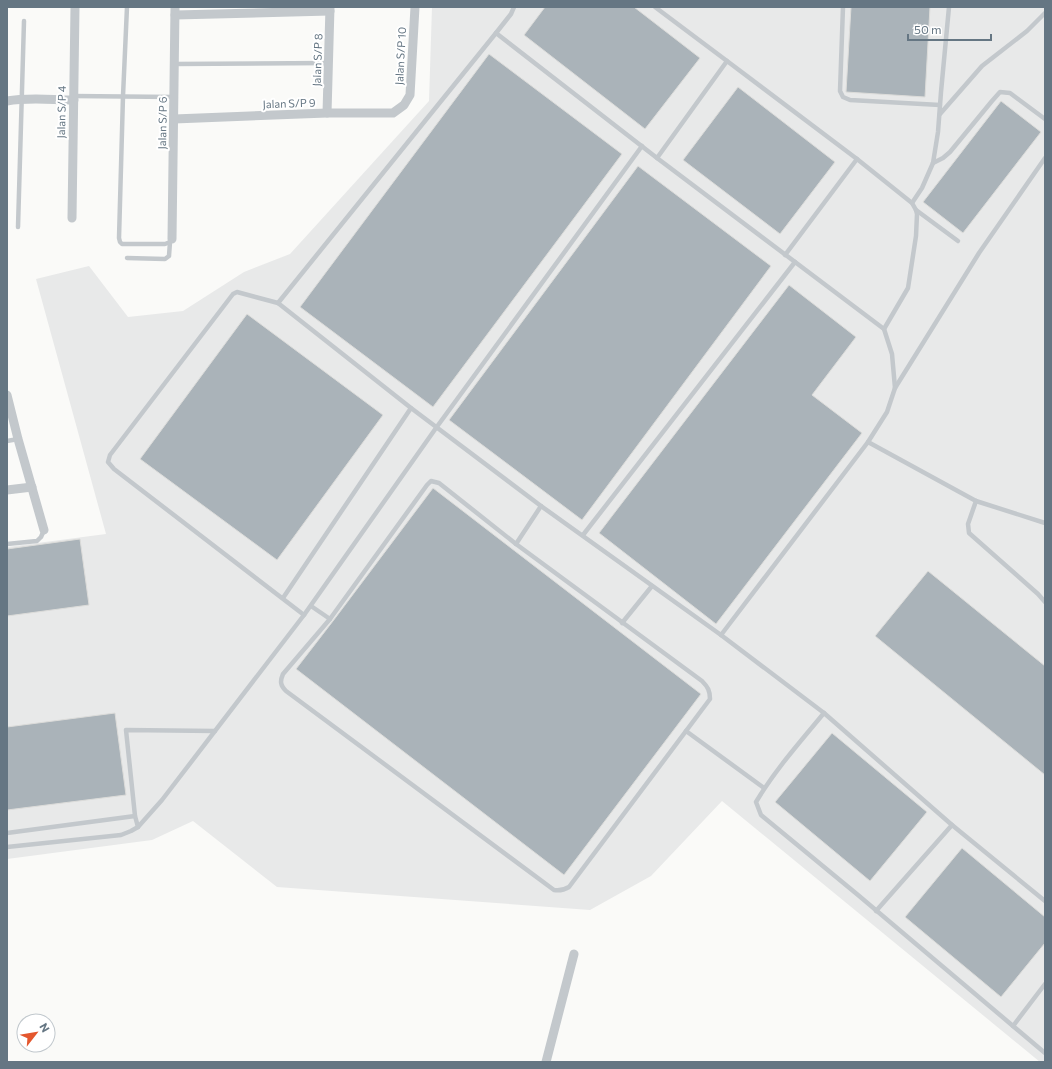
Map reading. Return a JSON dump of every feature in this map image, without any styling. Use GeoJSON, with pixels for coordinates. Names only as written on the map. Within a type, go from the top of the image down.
{"type":"FeatureCollection","features":[{"type":"Feature","properties":{"kind":"street","name":"Jalan S/P 4"},"geometry":{"type":"LineString","coordinates":[[72,218],[75,7]]}},
{"type":"Feature","properties":{"kind":"street","name":"Jalan S/P 10"},"geometry":{"type":"LineString","coordinates":[[404,105],[410,95],[415,7]]}},
{"type":"Feature","properties":{"kind":"street"},"geometry":{"type":"LineString","coordinates":[[175,11],[330,9]]}},
{"type":"Feature","properties":{"kind":"street","name":"Jalan S/P 8"},"geometry":{"type":"LineString","coordinates":[[327,114],[330,9]]}},
{"type":"Feature","properties":{"kind":"street","name":"Jalan S/P 6"},"geometry":{"type":"LineString","coordinates":[[171,241],[175,11]]}},
{"type":"Feature","properties":{"kind":"street"},"geometry":{"type":"LineString","coordinates":[[7,101],[21,99],[74,98]]}},
{"type":"Feature","properties":{"kind":"street","name":"Jalan S/P 9"},"geometry":{"type":"LineString","coordinates":[[174,119],[393,113],[404,105]]}},
{"type":"Feature","properties":{"kind":"street"},"geometry":{"type":"LineString","coordinates":[[7,395],[44,530]]}},
{"type":"Feature","properties":{"kind":"street"},"geometry":{"type":"LineString","coordinates":[[7,490],[32,487]]}},
{"type":"Feature","properties":{"kind":"street"},"geometry":{"type":"LineString","coordinates":[[546,1062],[574,954]]}},
{"type":"Feature","properties":{"kind":"lane"},"geometry":{"type":"LineString","coordinates":[[127,7],[119,238],[122,244],[165,244],[171,241]]}},
{"type":"Feature","properties":{"kind":"lane"},"geometry":{"type":"LineString","coordinates":[[278,303],[512,14],[514,7]]}},
{"type":"Feature","properties":{"kind":"lane"},"geometry":{"type":"LineString","coordinates":[[655,7],[856,159],[912,203],[916,210],[958,241]]}},
{"type":"Feature","properties":{"kind":"lane"},"geometry":{"type":"LineString","coordinates":[[844,7],[840,91],[843,97],[850,100],[940,105]]}},
{"type":"Feature","properties":{"kind":"lane"},"geometry":{"type":"LineString","coordinates":[[912,203],[922,188],[933,162],[938,132],[949,7]]}},
{"type":"Feature","properties":{"kind":"lane"},"geometry":{"type":"LineString","coordinates":[[939,114],[982,66],[1027,31],[1045,13]]}},
{"type":"Feature","properties":{"kind":"lane"},"geometry":{"type":"LineString","coordinates":[[18,228],[24,21]]}},
{"type":"Feature","properties":{"kind":"lane"},"geometry":{"type":"LineString","coordinates":[[496,33],[657,158],[884,329],[892,354],[895,388]]}},
{"type":"Feature","properties":{"kind":"lane"},"geometry":{"type":"LineString","coordinates":[[657,158],[727,60]]}},
{"type":"Feature","properties":{"kind":"lane"},"geometry":{"type":"LineString","coordinates":[[174,64],[329,63]]}},
{"type":"Feature","properties":{"kind":"lane"},"geometry":{"type":"LineString","coordinates":[[933,162],[943,158],[950,152],[1000,92],[1010,93],[1045,119]]}},
{"type":"Feature","properties":{"kind":"lane"},"geometry":{"type":"LineString","coordinates":[[74,98],[123,96],[174,97]]}},
{"type":"Feature","properties":{"kind":"lane"},"geometry":{"type":"LineString","coordinates":[[7,847],[121,835],[138,827],[162,800],[311,606],[436,428],[642,146]]}},
{"type":"Feature","properties":{"kind":"lane"},"geometry":{"type":"LineString","coordinates":[[721,635],[868,442],[887,412],[895,388],[979,253],[1045,158]]}},
{"type":"Feature","properties":{"kind":"lane"},"geometry":{"type":"LineString","coordinates":[[785,254],[856,159]]}},
{"type":"Feature","properties":{"kind":"lane"},"geometry":{"type":"LineString","coordinates":[[884,329],[908,288],[916,236],[916,210]]}},
{"type":"Feature","properties":{"kind":"lane"},"geometry":{"type":"LineString","coordinates":[[127,258],[165,259],[169,256],[171,241]]}},
{"type":"Feature","properties":{"kind":"lane"},"geometry":{"type":"LineString","coordinates":[[583,535],[795,262]]}},
{"type":"Feature","properties":{"kind":"lane"},"geometry":{"type":"LineString","coordinates":[[304,615],[114,469],[108,462],[110,455],[233,294],[237,292],[243,292],[278,303],[436,428],[541,506],[721,635],[824,713],[952,825],[1045,901]]}},
{"type":"Feature","properties":{"kind":"lane"},"geometry":{"type":"LineString","coordinates":[[282,598],[411,408]]}},
{"type":"Feature","properties":{"kind":"lane"},"geometry":{"type":"LineString","coordinates":[[7,441],[18,439]]}},
{"type":"Feature","properties":{"kind":"lane"},"geometry":{"type":"LineString","coordinates":[[868,442],[976,501],[1045,524]]}},
{"type":"Feature","properties":{"kind":"lane"},"geometry":{"type":"LineString","coordinates":[[432,481],[439,482],[516,544],[708,686],[710,692],[710,699],[569,887],[559,891],[554,890],[293,696],[281,686],[280,680],[283,674],[330,619],[427,485],[432,481]]}},
{"type":"Feature","properties":{"kind":"lane"},"geometry":{"type":"LineString","coordinates":[[976,501],[968,524],[969,533],[1038,594],[1045,602]]}},
{"type":"Feature","properties":{"kind":"lane"},"geometry":{"type":"LineString","coordinates":[[516,544],[541,506]]}},
{"type":"Feature","properties":{"kind":"lane"},"geometry":{"type":"LineString","coordinates":[[7,544],[37,541],[41,537],[44,530]]}},
{"type":"Feature","properties":{"kind":"lane"},"geometry":{"type":"LineString","coordinates":[[622,623],[652,586]]}},
{"type":"Feature","properties":{"kind":"lane"},"geometry":{"type":"LineString","coordinates":[[311,606],[330,619]]}},
{"type":"Feature","properties":{"kind":"lane"},"geometry":{"type":"LineString","coordinates":[[824,713],[764,788],[756,802],[761,815],[1045,1053]]}},
{"type":"Feature","properties":{"kind":"lane"},"geometry":{"type":"LineString","coordinates":[[138,827],[135,816],[126,730],[215,731]]}},
{"type":"Feature","properties":{"kind":"lane"},"geometry":{"type":"LineString","coordinates":[[686,731],[764,788]]}},
{"type":"Feature","properties":{"kind":"lane"},"geometry":{"type":"LineString","coordinates":[[7,833],[135,816]]}},
{"type":"Feature","properties":{"kind":"lane"},"geometry":{"type":"LineString","coordinates":[[876,911],[952,825]]}},
{"type":"Feature","properties":{"kind":"lane"},"geometry":{"type":"LineString","coordinates":[[1013,1026],[1045,984]]}},
{"type":"Feature","properties":{"kind":"shaded area"},"geometry":{"type":"Polygon","coordinates":[[[432,7],[1045,7],[1045,1062],[1040,1062],[722,801],[651,876],[590,910],[277,887],[193,821],[152,840],[7,859],[7,547],[106,534],[36,279],[89,266],[128,317],[183,311],[244,272],[290,254],[429,101],[432,7]]]}},
{"type":"Feature","properties":{"kind":"building"},"geometry":{"type":"Polygon","coordinates":[[[545,7],[634,7],[700,58],[645,129],[524,35],[545,7]]]}},
{"type":"Feature","properties":{"kind":"building"},"geometry":{"type":"Polygon","coordinates":[[[851,7],[930,7],[925,97],[846,92],[851,7]]]}},
{"type":"Feature","properties":{"kind":"building"},"geometry":{"type":"Polygon","coordinates":[[[489,54],[622,154],[433,407],[300,307],[489,54]]]}},
{"type":"Feature","properties":{"kind":"building"},"geometry":{"type":"Polygon","coordinates":[[[738,87],[835,162],[780,234],[683,160],[738,87]]]}},
{"type":"Feature","properties":{"kind":"building"},"geometry":{"type":"Polygon","coordinates":[[[1001,101],[1041,132],[963,233],[923,202],[1001,101]]]}},
{"type":"Feature","properties":{"kind":"building"},"geometry":{"type":"Polygon","coordinates":[[[638,166],[771,266],[582,520],[449,420],[638,166]]]}},
{"type":"Feature","properties":{"kind":"building"},"geometry":{"type":"Polygon","coordinates":[[[789,285],[856,337],[812,395],[862,433],[716,624],[599,533],[789,285]]]}},
{"type":"Feature","properties":{"kind":"building"},"geometry":{"type":"Polygon","coordinates":[[[247,314],[383,415],[277,560],[140,459],[247,314]]]}},
{"type":"Feature","properties":{"kind":"building"},"geometry":{"type":"Polygon","coordinates":[[[433,488],[701,694],[564,875],[296,669],[433,488]]]}},
{"type":"Feature","properties":{"kind":"building"},"geometry":{"type":"Polygon","coordinates":[[[80,539],[89,605],[7,616],[7,549],[80,539]]]}},
{"type":"Feature","properties":{"kind":"building"},"geometry":{"type":"Polygon","coordinates":[[[928,571],[1045,666],[1045,775],[875,636],[928,571]]]}},
{"type":"Feature","properties":{"kind":"building"},"geometry":{"type":"Polygon","coordinates":[[[115,713],[126,795],[7,810],[7,727],[115,713]]]}},
{"type":"Feature","properties":{"kind":"building"},"geometry":{"type":"Polygon","coordinates":[[[832,733],[927,812],[870,881],[775,802],[832,733]]]}},
{"type":"Feature","properties":{"kind":"building"},"geometry":{"type":"Polygon","coordinates":[[[962,848],[1045,917],[1045,943],[1001,997],[905,917],[962,848]]]}}]}
